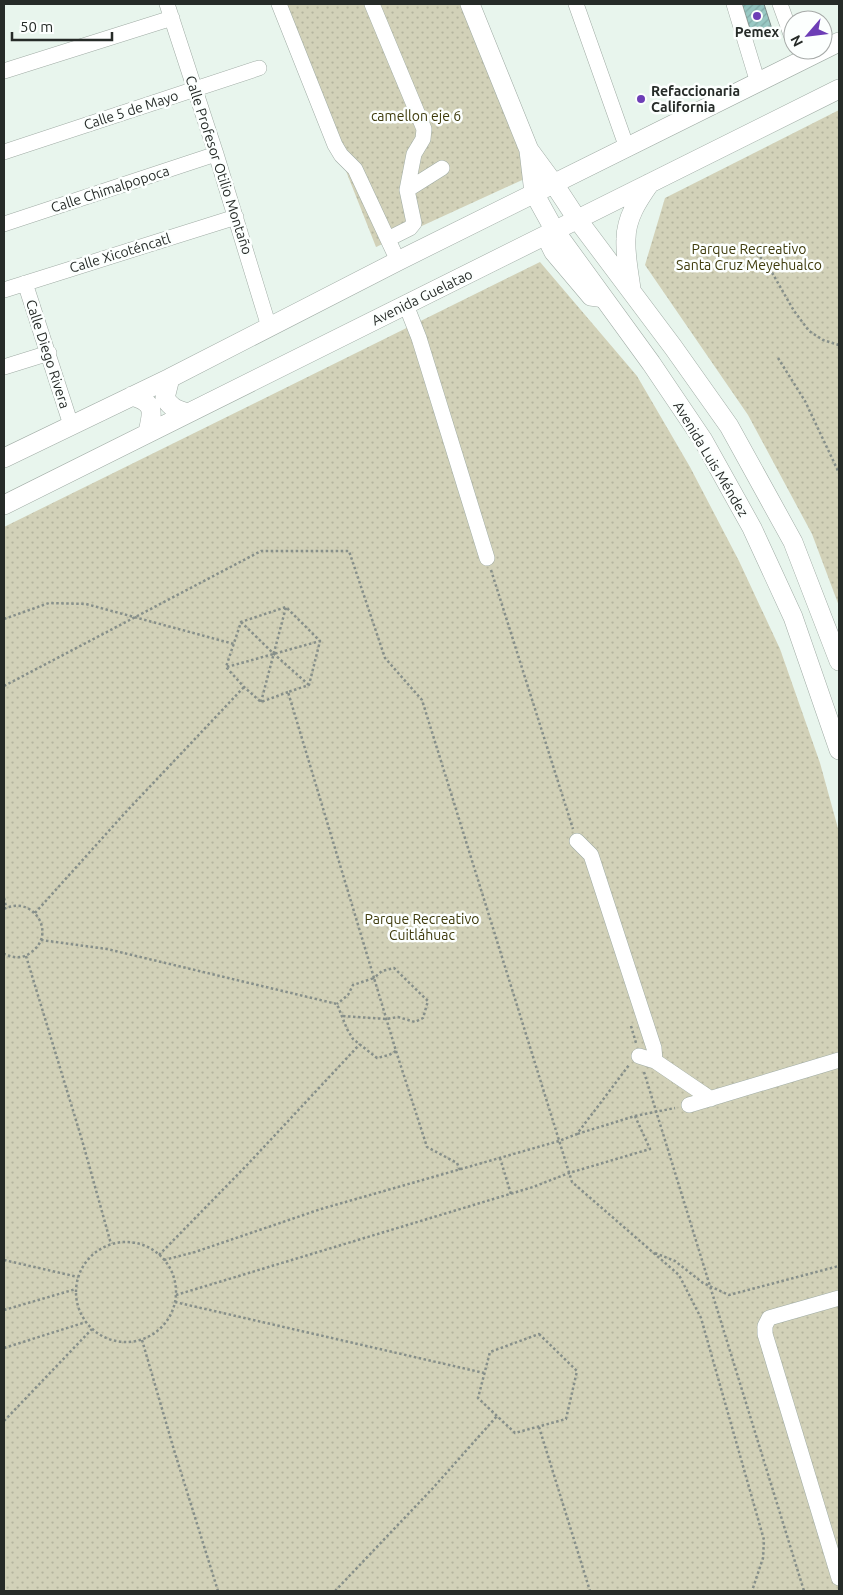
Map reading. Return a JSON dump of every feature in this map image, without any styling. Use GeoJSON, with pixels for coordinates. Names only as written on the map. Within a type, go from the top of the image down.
{"type":"FeatureCollection","features":[{"type":"Feature","properties":{"kind":"main road"},"geometry":{"type":"LineString","coordinates":[[470,4],[529,150],[534,193]]}},
{"type":"Feature","properties":{"kind":"main road"},"geometry":{"type":"LineString","coordinates":[[4,458],[170,378],[398,261],[758,82],[793,60]]}},
{"type":"Feature","properties":{"kind":"main road","name":"Avenida Guelatao"},"geometry":{"type":"LineString","coordinates":[[4,505],[839,89]]}},
{"type":"Feature","properties":{"kind":"main road","name":"Avenida Luis Méndez"},"geometry":{"type":"LineString","coordinates":[[529,150],[577,219],[674,347],[729,426],[793,542],[839,661]]}},
{"type":"Feature","properties":{"kind":"main road"},"geometry":{"type":"LineString","coordinates":[[631,291],[626,240],[628,226],[637,201],[651,182]]}},
{"type":"Feature","properties":{"kind":"main road","name":"Avenida Luis Méndez"},"geometry":{"type":"LineString","coordinates":[[534,193],[555,231],[651,363],[703,440],[752,528],[793,616],[839,750]]}},
{"type":"Feature","properties":{"kind":"main road"},"geometry":{"type":"LineString","coordinates":[[170,378],[166,398],[169,405],[188,413]]}},
{"type":"Feature","properties":{"kind":"main road"},"geometry":{"type":"LineString","coordinates":[[132,396],[144,400],[150,406],[152,414],[148,432]]}},
{"type":"Feature","properties":{"kind":"street","name":"Calle Profesor Otilio Montaño"},"geometry":{"type":"LineString","coordinates":[[167,4],[236,217],[269,327]]}},
{"type":"Feature","properties":{"kind":"street"},"geometry":{"type":"LineString","coordinates":[[279,4],[335,145],[355,169],[398,261]]}},
{"type":"Feature","properties":{"kind":"street"},"geometry":{"type":"LineString","coordinates":[[372,4],[424,129],[423,138],[414,154],[407,190],[414,223],[410,228],[388,239]]}},
{"type":"Feature","properties":{"kind":"street"},"geometry":{"type":"LineString","coordinates":[[576,4],[627,148]]}},
{"type":"Feature","properties":{"kind":"street"},"geometry":{"type":"LineString","coordinates":[[734,4],[758,82]]}},
{"type":"Feature","properties":{"kind":"street"},"geometry":{"type":"LineString","coordinates":[[4,71],[172,18]]}},
{"type":"Feature","properties":{"kind":"street","name":"Calle 5 de Mayo"},"geometry":{"type":"LineString","coordinates":[[4,152],[259,68]]}},
{"type":"Feature","properties":{"kind":"street","name":"Calle Chimalpopoca"},"geometry":{"type":"LineString","coordinates":[[4,224],[216,154]]}},
{"type":"Feature","properties":{"kind":"street"},"geometry":{"type":"LineString","coordinates":[[407,190],[442,168]]}},
{"type":"Feature","properties":{"kind":"street","name":"Calle Xicoténcatl"},"geometry":{"type":"LineString","coordinates":[[4,290],[236,217]]}},
{"type":"Feature","properties":{"kind":"street","name":"Calle Diego Rivera"},"geometry":{"type":"LineString","coordinates":[[25,283],[71,425]]}},
{"type":"Feature","properties":{"kind":"street"},"geometry":{"type":"LineString","coordinates":[[406,305],[420,338],[487,558]]}},
{"type":"Feature","properties":{"kind":"street"},"geometry":{"type":"LineString","coordinates":[[4,367],[49,354]]}},
{"type":"Feature","properties":{"kind":"street"},"geometry":{"type":"LineString","coordinates":[[577,841],[591,855],[654,1048],[655,1060]]}},
{"type":"Feature","properties":{"kind":"street"},"geometry":{"type":"LineString","coordinates":[[639,1056],[655,1060],[710,1099]]}},
{"type":"Feature","properties":{"kind":"street"},"geometry":{"type":"LineString","coordinates":[[689,1105],[839,1060]]}},
{"type":"Feature","properties":{"kind":"street"},"geometry":{"type":"LineString","coordinates":[[839,1298],[769,1318],[765,1326],[765,1334],[839,1578]]}},
{"type":"Feature","properties":{"kind":"path"},"geometry":{"type":"LineString","coordinates":[[756,254],[766,262],[794,312],[809,330],[823,340],[839,345]]}},
{"type":"Feature","properties":{"kind":"path"},"geometry":{"type":"LineString","coordinates":[[778,358],[805,401],[839,473]]}},
{"type":"Feature","properties":{"kind":"path"},"geometry":{"type":"LineString","coordinates":[[4,686],[261,551],[349,551],[385,658],[422,700],[572,1182],[679,1275],[700,1318],[764,1540],[763,1558],[752,1591]]}},
{"type":"Feature","properties":{"kind":"path"},"geometry":{"type":"LineString","coordinates":[[487,558],[577,841]]}},
{"type":"Feature","properties":{"kind":"path"},"geometry":{"type":"LineString","coordinates":[[4,619],[50,603],[86,604],[234,644]]}},
{"type":"Feature","properties":{"kind":"path"},"geometry":{"type":"LineString","coordinates":[[241,622],[286,607]]}},
{"type":"Feature","properties":{"kind":"path"},"geometry":{"type":"LineString","coordinates":[[286,607],[320,641]]}},
{"type":"Feature","properties":{"kind":"path"},"geometry":{"type":"LineString","coordinates":[[261,702],[286,607]]}},
{"type":"Feature","properties":{"kind":"path"},"geometry":{"type":"LineString","coordinates":[[226,667],[241,622]]}},
{"type":"Feature","properties":{"kind":"path"},"geometry":{"type":"LineString","coordinates":[[241,622],[309,685]]}},
{"type":"Feature","properties":{"kind":"path"},"geometry":{"type":"LineString","coordinates":[[226,667],[320,641]]}},
{"type":"Feature","properties":{"kind":"path"},"geometry":{"type":"LineString","coordinates":[[309,685],[320,641]]}},
{"type":"Feature","properties":{"kind":"path"},"geometry":{"type":"LineString","coordinates":[[226,667],[261,702]]}},
{"type":"Feature","properties":{"kind":"path"},"geometry":{"type":"LineString","coordinates":[[261,702],[309,685]]}},
{"type":"Feature","properties":{"kind":"path"},"geometry":{"type":"LineString","coordinates":[[35,913],[124,814],[244,687]]}},
{"type":"Feature","properties":{"kind":"path"},"geometry":{"type":"LineString","coordinates":[[288,692],[386,1019],[427,1147],[456,1163],[460,1170]]}},
{"type":"Feature","properties":{"kind":"path"},"geometry":{"type":"LineString","coordinates":[[4,898],[5,908],[21,906],[28,908],[35,913],[42,926],[41,940],[38,947],[26,956],[18,958],[4,954]]}},
{"type":"Feature","properties":{"kind":"path"},"geometry":{"type":"LineString","coordinates":[[41,940],[107,948],[337,1004]]}},
{"type":"Feature","properties":{"kind":"path"},"geometry":{"type":"LineString","coordinates":[[26,956],[82,1140],[111,1244]]}},
{"type":"Feature","properties":{"kind":"path"},"geometry":{"type":"LineString","coordinates":[[337,1004],[348,995],[352,985],[374,978],[382,971],[394,968],[428,1001],[423,1018],[415,1022],[398,1017],[386,1019],[342,1016]]}},
{"type":"Feature","properties":{"kind":"path"},"geometry":{"type":"LineString","coordinates":[[337,1004],[353,1040],[377,1058],[396,1051]]}},
{"type":"Feature","properties":{"kind":"path"},"geometry":{"type":"LineString","coordinates":[[630,1025],[804,1591]]}},
{"type":"Feature","properties":{"kind":"path"},"geometry":{"type":"LineString","coordinates":[[159,1255],[248,1164],[360,1044]]}},
{"type":"Feature","properties":{"kind":"path"},"geometry":{"type":"LineString","coordinates":[[577,1134],[625,1069],[639,1056]]}},
{"type":"Feature","properties":{"kind":"path"},"geometry":{"type":"LineString","coordinates":[[164,1260],[195,1252],[321,1209],[559,1141],[635,1116],[689,1105]]}},
{"type":"Feature","properties":{"kind":"path"},"geometry":{"type":"LineString","coordinates":[[176,1295],[511,1194],[569,1173],[650,1149],[635,1116]]}},
{"type":"Feature","properties":{"kind":"path"},"geometry":{"type":"LineString","coordinates":[[500,1158],[511,1194]]}},
{"type":"Feature","properties":{"kind":"path"},"geometry":{"type":"LineString","coordinates":[[127,1242],[143,1245],[164,1260],[175,1279],[176,1295],[173,1311],[164,1326],[151,1337],[135,1342],[118,1342],[101,1336],[92,1329],[79,1311],[76,1289],[78,1277],[85,1262],[97,1251],[111,1244],[127,1242]]}},
{"type":"Feature","properties":{"kind":"path"},"geometry":{"type":"LineString","coordinates":[[651,1251],[675,1261],[703,1284],[729,1295],[839,1266]]}},
{"type":"Feature","properties":{"kind":"path"},"geometry":{"type":"LineString","coordinates":[[4,1260],[78,1277]]}},
{"type":"Feature","properties":{"kind":"path"},"geometry":{"type":"LineString","coordinates":[[4,1310],[76,1289]]}},
{"type":"Feature","properties":{"kind":"path"},"geometry":{"type":"LineString","coordinates":[[175,1302],[484,1373]]}},
{"type":"Feature","properties":{"kind":"path"},"geometry":{"type":"LineString","coordinates":[[4,1348],[86,1322]]}},
{"type":"Feature","properties":{"kind":"path"},"geometry":{"type":"LineString","coordinates":[[4,1421],[92,1329]]}},
{"type":"Feature","properties":{"kind":"path"},"geometry":{"type":"LineString","coordinates":[[539,1334],[577,1371],[566,1419],[515,1433],[478,1398],[484,1373],[490,1352],[539,1334]]}},
{"type":"Feature","properties":{"kind":"path"},"geometry":{"type":"LineString","coordinates":[[142,1340],[218,1591]]}},
{"type":"Feature","properties":{"kind":"path"},"geometry":{"type":"LineString","coordinates":[[335,1591],[433,1488],[497,1416]]}},
{"type":"Feature","properties":{"kind":"path"},"geometry":{"type":"LineString","coordinates":[[539,1427],[590,1591]]}},
{"type":"Feature","properties":{"kind":"green space","name":"camellon eje 6"},"geometry":{"type":"Polygon","coordinates":[[[280,4],[463,4],[531,176],[376,247],[280,4]]]}},
{"type":"Feature","properties":{"kind":"green space","name":"Parque Recreativo Santa Cruz Meyehualco"},"geometry":{"type":"Polygon","coordinates":[[[839,110],[839,606],[812,534],[748,415],[645,265],[665,198],[839,110]]]}},
{"type":"Feature","properties":{"kind":"green space","name":"Parque Recreativo Cuitláhuac"},"geometry":{"type":"Polygon","coordinates":[[[540,262],[637,376],[690,467],[739,561],[780,649],[820,763],[839,832],[839,1591],[4,1591],[4,527],[540,262]]]}},
{"type":"Feature","properties":{"kind":"building","name":"Pemex"},"geometry":{"type":"Polygon","coordinates":[[[742,4],[764,4],[772,29],[752,35],[742,4]]]}},
{"type":"Feature","properties":{"kind":"place","name":"Pemex"},"geometry":{"type":"Point","coordinates":[757,16]}},
{"type":"Feature","properties":{"kind":"place","name":"Refaccionaria California"},"geometry":{"type":"Point","coordinates":[641,99]}}]}
